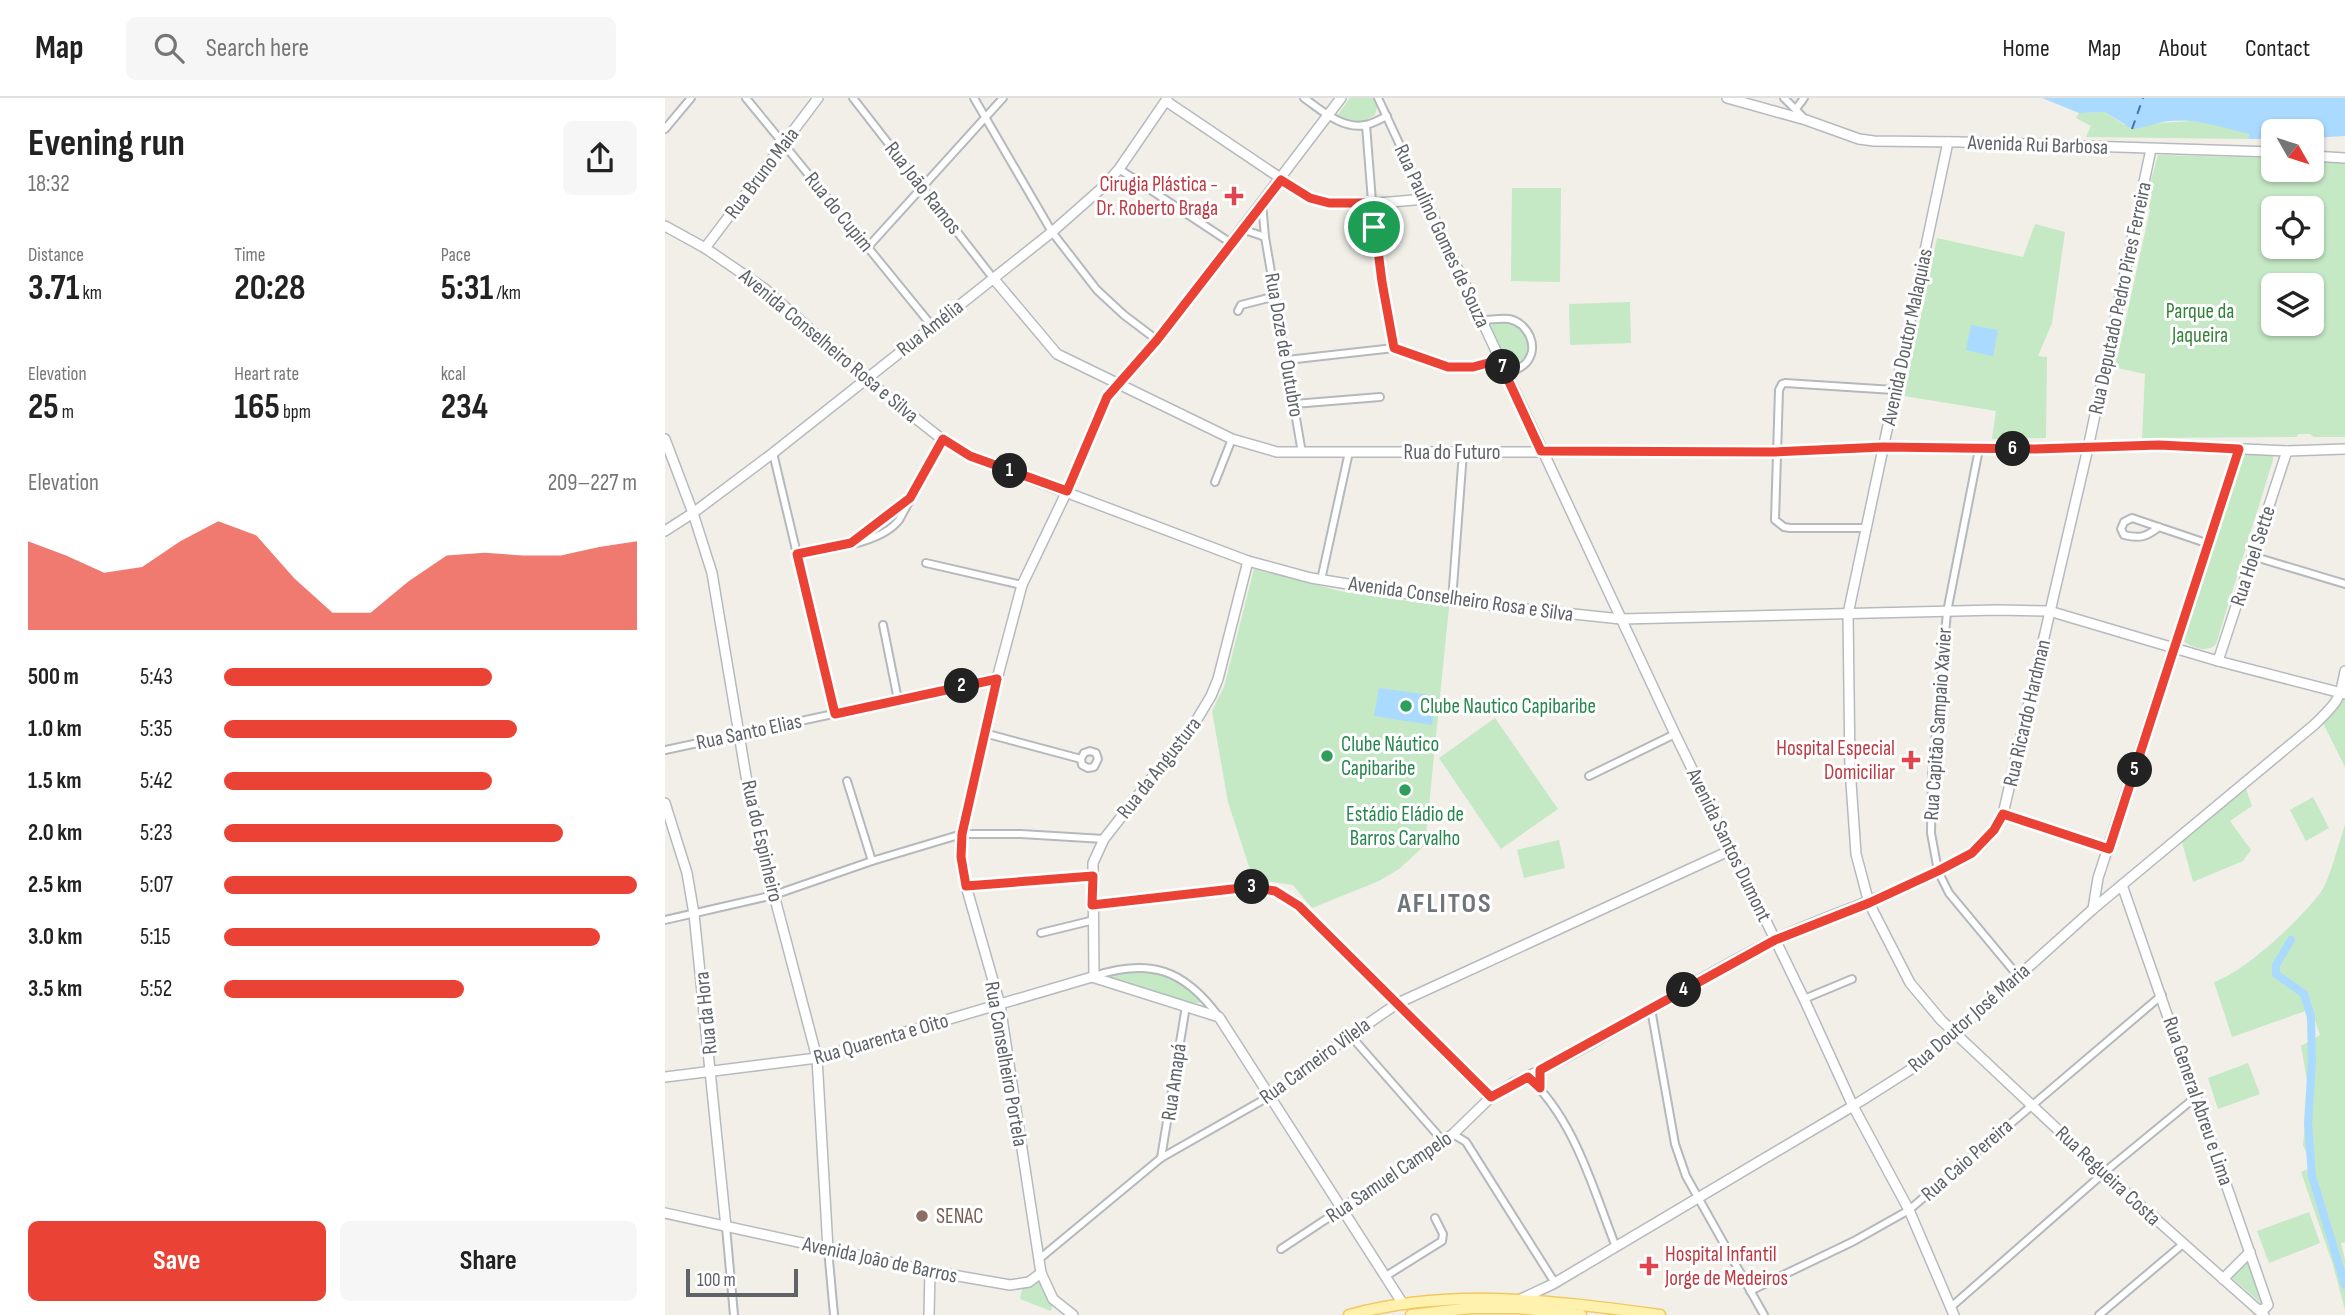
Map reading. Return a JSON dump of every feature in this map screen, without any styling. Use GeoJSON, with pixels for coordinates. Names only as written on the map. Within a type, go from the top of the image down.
{"type":"FeatureCollection","features":[{"type":"Feature","properties":{"kind":"main road"},"geometry":{"type":"LineString","coordinates":[[1349,1315],[1403,1304],[1472,1307],[1553,1301],[1660,1315]]}},
{"type":"Feature","properties":{"kind":"main road"},"geometry":{"type":"LineString","coordinates":[[1520,1303],[1531,1311],[1581,1315]]}},
{"type":"Feature","properties":{"kind":"main road"},"geometry":{"type":"LineString","coordinates":[[1411,1315],[1457,1312],[1472,1307]]}},
{"type":"Feature","properties":{"kind":"street"},"geometry":{"type":"LineString","coordinates":[[665,129],[691,98]]}},
{"type":"Feature","properties":{"kind":"street","name":"Rua do Cupim"},"geometry":{"type":"LineString","coordinates":[[746,98],[932,326]]}},
{"type":"Feature","properties":{"kind":"street","name":"Rua Bruno Maia"},"geometry":{"type":"LineString","coordinates":[[705,248],[818,98]]}},
{"type":"Feature","properties":{"kind":"street","name":"Rua João Ramos"},"geometry":{"type":"LineString","coordinates":[[853,98],[993,278]]}},
{"type":"Feature","properties":{"kind":"street"},"geometry":{"type":"LineString","coordinates":[[974,98],[1052,232],[1097,290],[1157,340]]}},
{"type":"Feature","properties":{"kind":"street"},"geometry":{"type":"LineString","coordinates":[[868,247],[1003,98]]}},
{"type":"Feature","properties":{"kind":"street"},"geometry":{"type":"LineString","coordinates":[[1304,98],[1328,116],[1350,125],[1366,125],[1387,116]]}},
{"type":"Feature","properties":{"kind":"street","name":"Rua Conselheiro Portela"},"geometry":{"type":"LineString","coordinates":[[1041,1273],[1000,1005],[966,886],[961,857],[962,834],[984,733],[1021,585],[1067,491],[1100,412],[1117,383],[1157,340],[1341,98]]}},
{"type":"Feature","properties":{"kind":"street","name":"Rua Paulino Gomes de Souza"},"geometry":{"type":"LineString","coordinates":[[1378,98],[1541,451]]}},
{"type":"Feature","properties":{"kind":"street","name":"Avenida Rui Barbosa"},"geometry":{"type":"LineString","coordinates":[[1727,98],[1806,120],[1859,139],[2261,152]]}},
{"type":"Feature","properties":{"kind":"street","name":"Avenida Rui Barbosa"},"geometry":{"type":"LineString","coordinates":[[1784,98],[1806,120]]}},
{"type":"Feature","properties":{"kind":"street"},"geometry":{"type":"LineString","coordinates":[[1796,109],[1804,98]]}},
{"type":"Feature","properties":{"kind":"street"},"geometry":{"type":"LineString","coordinates":[[1167,99],[1310,198],[1329,203],[1425,199]]}},
{"type":"Feature","properties":{"kind":"street","name":"Rua Amélia"},"geometry":{"type":"LineString","coordinates":[[665,531],[773,453],[1052,232],[1103,187],[1119,169],[1167,99]]}},
{"type":"Feature","properties":{"kind":"street"},"geometry":{"type":"LineString","coordinates":[[1366,125],[1380,268],[1394,348]]}},
{"type":"Feature","properties":{"kind":"street","name":"Avenida Doutor Malaquias"},"geometry":{"type":"LineString","coordinates":[[1869,903],[1856,854],[1850,768],[1848,614],[1948,142]]}},
{"type":"Feature","properties":{"kind":"street","name":"Rua Deputado Pedro Pires Ferreira"},"geometry":{"type":"LineString","coordinates":[[2049,611],[2088,448],[2151,149]]}},
{"type":"Feature","properties":{"kind":"street"},"geometry":{"type":"LineString","coordinates":[[2324,157],[2345,158]]}},
{"type":"Feature","properties":{"kind":"street"},"geometry":{"type":"LineString","coordinates":[[1119,169],[1231,243]]}},
{"type":"Feature","properties":{"kind":"street","name":"Rua Doze de Outubro"},"geometry":{"type":"LineString","coordinates":[[1262,203],[1265,237],[1302,453]]}},
{"type":"Feature","properties":{"kind":"street","name":"Avenida Conselheiro Rosa e Silva"},"geometry":{"type":"LineString","coordinates":[[665,226],[705,248],[765,289],[866,379],[943,439],[970,456],[1248,561],[1321,580],[1452,601],[1621,619],[2049,611],[2174,649],[2343,693]]}},
{"type":"Feature","properties":{"kind":"street"},"geometry":{"type":"LineString","coordinates":[[1242,229],[1265,237]]}},
{"type":"Feature","properties":{"kind":"street","name":"Rua do Futuro"},"geometry":{"type":"LineString","coordinates":[[993,278],[1057,354],[1232,439],[1266,450],[1302,453],[1775,452],[1883,447],[1979,449],[2159,445],[2287,451],[2345,449]]}},
{"type":"Feature","properties":{"kind":"street"},"geometry":{"type":"LineString","coordinates":[[1238,312],[1241,304],[1276,296]]}},
{"type":"Feature","properties":{"kind":"street"},"geometry":{"type":"LineString","coordinates":[[1482,320],[1511,319],[1528,332],[1532,346],[1529,357],[1521,367],[1507,375]]}},
{"type":"Feature","properties":{"kind":"street"},"geometry":{"type":"LineString","coordinates":[[1287,360],[1394,348],[1448,367],[1473,367],[1499,360]]}},
{"type":"Feature","properties":{"kind":"street"},"geometry":{"type":"LineString","coordinates":[[1867,528],[1790,528],[1779,525],[1774,515],[1779,390],[1782,384],[1895,390]]}},
{"type":"Feature","properties":{"kind":"street"},"geometry":{"type":"LineString","coordinates":[[1294,404],[1380,397]]}},
{"type":"Feature","properties":{"kind":"street","name":"Rua do Espinheiro"},"geometry":{"type":"LineString","coordinates":[[665,439],[712,573],[738,735],[774,895],[817,1058],[828,1250]]}},
{"type":"Feature","properties":{"kind":"street"},"geometry":{"type":"LineString","coordinates":[[797,554],[876,537],[891,530],[943,439]]}},
{"type":"Feature","properties":{"kind":"street"},"geometry":{"type":"LineString","coordinates":[[1215,482],[1232,439]]}},
{"type":"Feature","properties":{"kind":"street","name":"Rua Capitão Sampaio Xavier"},"geometry":{"type":"LineString","coordinates":[[1979,449],[1947,612],[1932,776],[1931,833],[1938,871],[1949,893],[2018,976]]}},
{"type":"Feature","properties":{"kind":"street"},"geometry":{"type":"LineString","coordinates":[[2093,909],[2094,895],[2239,449]]}},
{"type":"Feature","properties":{"kind":"street","name":"Avenida Santos Dumont"},"geometry":{"type":"LineString","coordinates":[[1541,451],[1853,1106],[1909,1210],[1953,1311]]}},
{"type":"Feature","properties":{"kind":"street","name":"Rua Hoel Sette"},"geometry":{"type":"LineString","coordinates":[[2218,661],[2287,451]]}},
{"type":"Feature","properties":{"kind":"street"},"geometry":{"type":"LineString","coordinates":[[1321,580],[1349,452]]}},
{"type":"Feature","properties":{"kind":"street"},"geometry":{"type":"LineString","coordinates":[[1452,601],[1463,452]]}},
{"type":"Feature","properties":{"kind":"street"},"geometry":{"type":"LineString","coordinates":[[773,453],[835,714]]}},
{"type":"Feature","properties":{"kind":"street"},"geometry":{"type":"LineString","coordinates":[[851,543],[910,498]]}},
{"type":"Feature","properties":{"kind":"street"},"geometry":{"type":"LineString","coordinates":[[2159,527],[2137,539],[2124,535],[2121,529],[2124,522],[2131,518],[2159,527],[2209,544]]}},
{"type":"Feature","properties":{"kind":"street"},"geometry":{"type":"LineString","coordinates":[[2252,556],[2345,584]]}},
{"type":"Feature","properties":{"kind":"street","name":"Rua da Angustura"},"geometry":{"type":"LineString","coordinates":[[1093,976],[1093,863],[1104,839],[1196,721],[1211,696],[1248,561]]}},
{"type":"Feature","properties":{"kind":"street"},"geometry":{"type":"LineString","coordinates":[[926,563],[1021,585]]}},
{"type":"Feature","properties":{"kind":"street","name":"Rua Ricardo Hardman"},"geometry":{"type":"LineString","coordinates":[[2003,814],[2049,611]]}},
{"type":"Feature","properties":{"kind":"street"},"geometry":{"type":"LineString","coordinates":[[883,625],[898,700]]}},
{"type":"Feature","properties":{"kind":"street"},"geometry":{"type":"LineString","coordinates":[[2343,693],[2345,671]]}},
{"type":"Feature","properties":{"kind":"street","name":"Rua Santo Elias"},"geometry":{"type":"LineString","coordinates":[[665,750],[997,679]]}},
{"type":"Feature","properties":{"kind":"street","name":"Rua Doutor José Maria"},"geometry":{"type":"LineString","coordinates":[[1504,1315],[1924,1061],[2093,909],[2314,725],[2343,693]]}},
{"type":"Feature","properties":{"kind":"street"},"geometry":{"type":"LineString","coordinates":[[984,733],[1081,759]]}},
{"type":"Feature","properties":{"kind":"street"},"geometry":{"type":"LineString","coordinates":[[1589,776],[1675,734]]}},
{"type":"Feature","properties":{"kind":"street"},"geometry":{"type":"LineString","coordinates":[[847,781],[872,861]]}},
{"type":"Feature","properties":{"kind":"street","name":"Rua da Hora"},"geometry":{"type":"LineString","coordinates":[[665,803],[685,864],[695,914],[726,1227]]}},
{"type":"Feature","properties":{"kind":"street"},"geometry":{"type":"LineString","coordinates":[[2003,814],[2109,849]]}},
{"type":"Feature","properties":{"kind":"street","name":"Rua Samuel Campelo"},"geometry":{"type":"LineString","coordinates":[[1281,1249],[1453,1134],[1491,1097],[1775,940],[1869,903],[1972,853],[1994,830],[2003,814]]}},
{"type":"Feature","properties":{"kind":"street"},"geometry":{"type":"LineString","coordinates":[[665,920],[774,895],[962,834],[1104,839]]}},
{"type":"Feature","properties":{"kind":"street","name":"Rua Carneiro Vilela"},"geometry":{"type":"LineString","coordinates":[[1038,1260],[1161,1158],[1270,1096],[1350,1035],[1398,1003],[1731,850]]}},
{"type":"Feature","properties":{"kind":"street"},"geometry":{"type":"LineString","coordinates":[[966,886],[1093,876]]}},
{"type":"Feature","properties":{"kind":"street","name":"Rua General Abreu e Lima"},"geometry":{"type":"LineString","coordinates":[[2122,886],[2268,1305],[2261,1312]]}},
{"type":"Feature","properties":{"kind":"street"},"geometry":{"type":"LineString","coordinates":[[1092,905],[1262,887],[1286,896],[1321,927],[1491,1097]]}},
{"type":"Feature","properties":{"kind":"street"},"geometry":{"type":"LineString","coordinates":[[2094,895],[2098,900],[2104,901]]}},
{"type":"Feature","properties":{"kind":"street","name":"Rua Regueira Costa"},"geometry":{"type":"LineString","coordinates":[[1869,903],[1910,982],[1955,1034],[2182,1244],[2261,1312]]}},
{"type":"Feature","properties":{"kind":"street"},"geometry":{"type":"LineString","coordinates":[[1041,933],[1094,920]]}},
{"type":"Feature","properties":{"kind":"street","name":"Rua Quarenta e Oito"},"geometry":{"type":"LineString","coordinates":[[665,1077],[817,1058],[1093,976],[1127,968],[1151,967],[1188,982],[1200,992],[1219,1017],[1403,1304]]}},
{"type":"Feature","properties":{"kind":"street"},"geometry":{"type":"LineString","coordinates":[[1093,976],[1219,1017]]}},
{"type":"Feature","properties":{"kind":"street"},"geometry":{"type":"LineString","coordinates":[[1804,999],[1852,979]]}},
{"type":"Feature","properties":{"kind":"street","name":"Rua Caio Pereira"},"geometry":{"type":"LineString","coordinates":[[1750,1292],[1854,1241],[1909,1210],[2162,995]]}},
{"type":"Feature","properties":{"kind":"street","name":"Rua Amapá"},"geometry":{"type":"LineString","coordinates":[[1161,1158],[1187,1006]]}},
{"type":"Feature","properties":{"kind":"street"},"geometry":{"type":"LineString","coordinates":[[1651,1009],[1675,1144],[1686,1176],[1764,1315]]}},
{"type":"Feature","properties":{"kind":"street"},"geometry":{"type":"LineString","coordinates":[[1350,1035],[1443,1141]]}},
{"type":"Feature","properties":{"kind":"street"},"geometry":{"type":"LineString","coordinates":[[1540,1070],[1540,1088]]}},
{"type":"Feature","properties":{"kind":"street"},"geometry":{"type":"LineString","coordinates":[[1528,1077],[1556,1109],[1570,1134],[1616,1247]]}},
{"type":"Feature","properties":{"kind":"street"},"geometry":{"type":"LineString","coordinates":[[1953,1311],[2104,1173],[2197,1096]]}},
{"type":"Feature","properties":{"kind":"street"},"geometry":{"type":"LineString","coordinates":[[1463,1125],[1466,1142],[1554,1283],[1553,1301]]}},
{"type":"Feature","properties":{"kind":"street"},"geometry":{"type":"LineString","coordinates":[[1453,1134],[1466,1142]]}},
{"type":"Feature","properties":{"kind":"street","name":"Avenida João de Barros"},"geometry":{"type":"LineString","coordinates":[[665,1213],[828,1250],[1010,1285],[1029,1282],[1041,1273]]}},
{"type":"Feature","properties":{"kind":"street"},"geometry":{"type":"LineString","coordinates":[[1386,1276],[1442,1241],[1443,1234],[1435,1218]]}},
{"type":"Feature","properties":{"kind":"street"},"geometry":{"type":"LineString","coordinates":[[726,1227],[734,1315]]}},
{"type":"Feature","properties":{"kind":"street"},"geometry":{"type":"LineString","coordinates":[[2099,1315],[2182,1244]]}},
{"type":"Feature","properties":{"kind":"street"},"geometry":{"type":"LineString","coordinates":[[828,1250],[834,1315]]}},
{"type":"Feature","properties":{"kind":"street"},"geometry":{"type":"LineString","coordinates":[[2223,1279],[2250,1252]]}},
{"type":"Feature","properties":{"kind":"street"},"geometry":{"type":"LineString","coordinates":[[929,1315],[930,1271]]}},
{"type":"Feature","properties":{"kind":"street"},"geometry":{"type":"LineString","coordinates":[[1041,1273],[1053,1299],[1073,1315]]}},
{"type":"Feature","properties":{"kind":"green space"},"geometry":{"type":"Polygon","coordinates":[[[1350,98],[1373,98],[1377,108],[1375,115],[1359,124],[1338,118],[1350,98]]]}},
{"type":"Feature","properties":{"kind":"green space"},"geometry":{"type":"Polygon","coordinates":[[[2105,112],[2124,125],[2192,121],[2216,123],[2251,134],[2248,139],[2086,137],[2091,126],[2076,118],[2079,113],[2105,112]]]}},
{"type":"Feature","properties":{"kind":"green space","name":"Parque da Jaqueira"},"geometry":{"type":"Polygon","coordinates":[[[2158,155],[2261,158],[2261,182],[2324,182],[2324,161],[2345,162],[2345,437],[2299,434],[2296,437],[2142,438],[2145,374],[2108,366],[2109,361],[2118,355],[2150,210],[2146,199],[2158,155]]]}},
{"type":"Feature","properties":{"kind":"green space"},"geometry":{"type":"Polygon","coordinates":[[[1512,188],[1561,188],[1560,282],[1511,281],[1512,188]]]}},
{"type":"Feature","properties":{"kind":"green space"},"geometry":{"type":"Polygon","coordinates":[[[2035,224],[2065,232],[2052,323],[2038,356],[2047,357],[2046,438],[1992,439],[1996,411],[1904,396],[1937,238],[2023,257],[2035,224]]]}},
{"type":"Feature","properties":{"kind":"green space"},"geometry":{"type":"Polygon","coordinates":[[[1630,302],[1631,343],[1570,345],[1569,304],[1630,302]]]}},
{"type":"Feature","properties":{"kind":"green space"},"geometry":{"type":"Polygon","coordinates":[[[1503,322],[1519,328],[1528,342],[1525,357],[1511,369],[1506,366],[1489,325],[1503,322]]]}},
{"type":"Feature","properties":{"kind":"green space"},"geometry":{"type":"Polygon","coordinates":[[[2246,451],[2273,454],[2273,460],[2216,644],[2208,649],[2198,648],[2181,638],[2242,454],[2246,451]]]}},
{"type":"Feature","properties":{"kind":"green space","name":"Clube Náutico Capibaribe"},"geometry":{"type":"Polygon","coordinates":[[[1254,569],[1340,591],[1449,607],[1425,845],[1399,869],[1379,881],[1312,908],[1293,885],[1253,879],[1228,802],[1212,711],[1224,687],[1254,569]]]}},
{"type":"Feature","properties":{"kind":"green space"},"geometry":{"type":"Polygon","coordinates":[[[2345,698],[2345,767],[2322,721],[2345,698]]]}},
{"type":"Feature","properties":{"kind":"green space"},"geometry":{"type":"Polygon","coordinates":[[[1495,718],[1558,809],[1501,849],[1439,758],[1495,718]]]}},
{"type":"Feature","properties":{"kind":"green space"},"geometry":{"type":"Polygon","coordinates":[[[2246,789],[2252,806],[2230,821],[2251,850],[2243,861],[2193,882],[2182,842],[2246,789]]]}},
{"type":"Feature","properties":{"kind":"green space"},"geometry":{"type":"Polygon","coordinates":[[[2313,797],[2329,828],[2306,841],[2290,810],[2313,797]]]}},
{"type":"Feature","properties":{"kind":"green space"},"geometry":{"type":"Polygon","coordinates":[[[2345,825],[2345,1242],[2341,1243],[2345,1260],[2345,1310],[2333,1265],[2301,1172],[2313,1167],[2303,1145],[2308,1086],[2301,1046],[2320,1035],[2311,1009],[2232,1037],[2214,982],[2256,956],[2312,903],[2328,878],[2345,825]]]}},
{"type":"Feature","properties":{"kind":"green space"},"geometry":{"type":"Polygon","coordinates":[[[1559,840],[1565,868],[1524,878],[1517,850],[1559,840]]]}},
{"type":"Feature","properties":{"kind":"green space"},"geometry":{"type":"Polygon","coordinates":[[[1124,970],[1147,971],[1177,979],[1202,1002],[1193,1004],[1104,977],[1124,970]]]}},
{"type":"Feature","properties":{"kind":"green space"},"geometry":{"type":"Polygon","coordinates":[[[2248,1063],[2260,1094],[2218,1109],[2208,1078],[2248,1063]]]}},
{"type":"Feature","properties":{"kind":"green space"},"geometry":{"type":"Polygon","coordinates":[[[2309,1212],[2320,1243],[2269,1263],[2257,1231],[2309,1212]]]}},
{"type":"Feature","properties":{"kind":"green space"},"geometry":{"type":"Polygon","coordinates":[[[2244,1260],[2249,1260],[2263,1305],[2231,1277],[2244,1260]]]}},
{"type":"Feature","properties":{"kind":"green space"},"geometry":{"type":"Polygon","coordinates":[[[1041,1273],[1053,1304],[1051,1311],[1020,1299],[1023,1286],[1041,1273]]]}},
{"type":"Feature","properties":{"kind":"water"},"geometry":{"type":"Polygon","coordinates":[[[2042,98],[2345,98],[2345,136],[2324,137],[2324,119],[2261,119],[2261,139],[2248,139],[2250,134],[2191,121],[2165,122],[2132,129],[2105,112],[2079,113],[2042,98]]]}},
{"type":"Feature","properties":{"kind":"water"},"geometry":{"type":"Polygon","coordinates":[[[1971,325],[1998,330],[1993,356],[1966,350],[1971,325]]]}},
{"type":"Feature","properties":{"kind":"water","name":"Clube Nautico Capibaribe"},"geometry":{"type":"Polygon","coordinates":[[[1379,688],[1437,696],[1432,725],[1374,716],[1379,688]]]}},
{"type":"Feature","properties":{"kind":"waterway"},"geometry":{"type":"LineString","coordinates":[[2291,940],[2276,965],[2276,974],[2304,994],[2311,1017],[2312,1061],[2308,1123],[2312,1176],[2345,1285]]}},
{"type":"Feature","properties":{"kind":"ferry route"},"geometry":{"type":"LineString","coordinates":[[2132,129],[2143,98]]}},
{"type":"Feature","properties":{"kind":"place","name":"Cirugia Plástica - Dr. Roberto Braga"},"geometry":{"type":"Point","coordinates":[1234,196]}},
{"type":"Feature","properties":{"kind":"place","name":"Clube Nautico Capibaribe"},"geometry":{"type":"Point","coordinates":[1406,706]}},
{"type":"Feature","properties":{"kind":"place","name":"Clube Náutico Capibaribe"},"geometry":{"type":"Point","coordinates":[1327,756]}},
{"type":"Feature","properties":{"kind":"place","name":"Hospital Especial Domiciliar"},"geometry":{"type":"Point","coordinates":[1911,760]}},
{"type":"Feature","properties":{"kind":"place","name":"Estádio Eládio de Barros Carvalho"},"geometry":{"type":"Point","coordinates":[1405,790]}},
{"type":"Feature","properties":{"kind":"place","name":"SENAC"},"geometry":{"type":"Point","coordinates":[922,1216]}},
{"type":"Feature","properties":{"kind":"place","name":"Hospital Infantil Jorge de Medeiros"},"geometry":{"type":"Point","coordinates":[1649,1266]}},
{"type":"Feature","properties":{"kind":"district","name":"AFLITOS"},"geometry":{"type":"Point","coordinates":[1445,903]}},
{"type":"Feature","properties":{"kind":"route"},"geometry":{"type":"LineString","coordinates":[[1281,180],[1310,198],[1329,203],[1372,203],[1374,227],[1394,348],[1448,367],[1473,367],[1499,360],[1541,451],[1775,452],[1883,447],[2035,449],[2159,445],[2239,449],[2109,849],[2003,814],[1994,830],[1972,853],[1869,903],[1775,940],[1540,1070],[1540,1088],[1528,1077],[1491,1097],[1299,906],[1275,891],[1250,887],[1092,905],[1093,876],[966,886],[961,857],[962,834],[997,679],[835,714],[797,554],[851,543],[910,498],[943,439],[970,456],[1067,491],[1107,397],[1157,340],[1281,180]]}}]}
